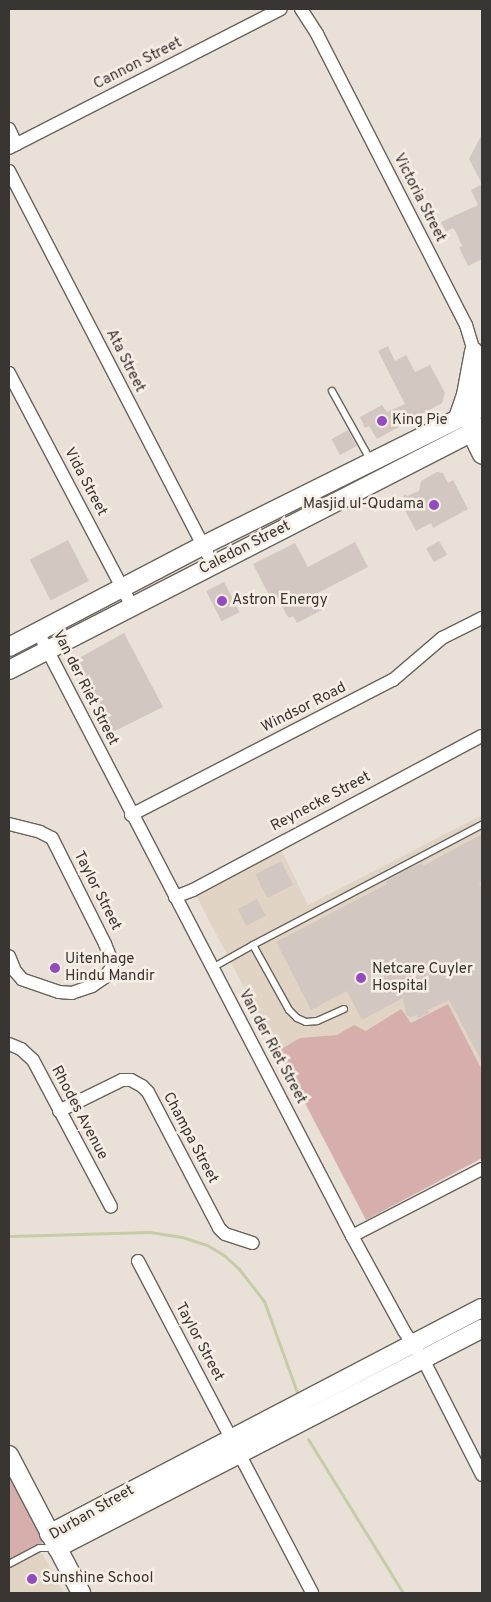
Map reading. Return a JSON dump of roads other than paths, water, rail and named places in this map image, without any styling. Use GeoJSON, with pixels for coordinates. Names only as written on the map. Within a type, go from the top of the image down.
{"type":"FeatureCollection","features":[{"type":"Feature","properties":{"kind":"main road"},"geometry":{"type":"LineString","coordinates":[[458,418],[476,352]]}},
{"type":"Feature","properties":{"kind":"main road","name":"Caledon Street"},"geometry":{"type":"LineString","coordinates":[[9,647],[202,546],[458,418],[477,419]]}},
{"type":"Feature","properties":{"kind":"main road"},"geometry":{"type":"LineString","coordinates":[[477,419],[482,455]]}},
{"type":"Feature","properties":{"kind":"main road","name":"Caledon Street"},"geometry":{"type":"LineString","coordinates":[[9,670],[213,565],[477,419]]}},
{"type":"Feature","properties":{"kind":"main road","name":"Durban Street"},"geometry":{"type":"LineString","coordinates":[[53,1541],[232,1437],[482,1308]]}},
{"type":"Feature","properties":{"kind":"main road","name":"Durban Street"},"geometry":{"type":"LineString","coordinates":[[53,1541],[240,1454],[482,1329]]}},
{"type":"Feature","properties":{"kind":"main road"},"geometry":{"type":"LineString","coordinates":[[9,1455],[80,1593]]}},
{"type":"Feature","properties":{"kind":"street","name":"Cannon Street"},"geometry":{"type":"LineString","coordinates":[[12,146],[281,9]]}},
{"type":"Feature","properties":{"kind":"street","name":"Victoria Street"},"geometry":{"type":"LineString","coordinates":[[301,9],[317,34],[466,324],[476,352],[478,378],[477,419]]}},
{"type":"Feature","properties":{"kind":"street"},"geometry":{"type":"LineString","coordinates":[[9,129],[12,146]]}},
{"type":"Feature","properties":{"kind":"street","name":"Ata Street"},"geometry":{"type":"LineString","coordinates":[[9,171],[213,565]]}},
{"type":"Feature","properties":{"kind":"street","name":"Vida Street"},"geometry":{"type":"LineString","coordinates":[[9,373],[132,606]]}},
{"type":"Feature","properties":{"kind":"street","name":"Windsor Road"},"geometry":{"type":"LineString","coordinates":[[131,815],[393,680],[442,638],[482,618]]}},
{"type":"Feature","properties":{"kind":"street","name":"Van der Riet Street"},"geometry":{"type":"LineString","coordinates":[[38,632],[131,815],[352,1236],[404,1331],[423,1359],[482,1475]]}},
{"type":"Feature","properties":{"kind":"street","name":"Reynecke Street"},"geometry":{"type":"LineString","coordinates":[[175,897],[192,890],[482,736]]}},
{"type":"Feature","properties":{"kind":"street","name":"Taylor Street"},"geometry":{"type":"LineString","coordinates":[[9,824],[40,832],[52,838],[105,944],[112,961],[112,967],[105,977],[92,986],[72,993],[59,992],[22,979],[15,971],[9,956]]}},
{"type":"Feature","properties":{"kind":"street","name":"Rhodes Avenue"},"geometry":{"type":"LineString","coordinates":[[9,1044],[21,1049],[33,1060],[111,1207]]}},
{"type":"Feature","properties":{"kind":"street","name":"Champa Street"},"geometry":{"type":"LineString","coordinates":[[59,1111],[122,1080],[131,1080],[142,1086],[148,1092],[219,1228],[226,1234],[253,1244]]}},
{"type":"Feature","properties":{"kind":"street"},"geometry":{"type":"LineString","coordinates":[[352,1236],[482,1169]]}},
{"type":"Feature","properties":{"kind":"street","name":"Taylor Street"},"geometry":{"type":"LineString","coordinates":[[138,1261],[240,1454]]}},
{"type":"Feature","properties":{"kind":"street"},"geometry":{"type":"LineString","coordinates":[[240,1454],[312,1593]]}},
{"type":"Feature","properties":{"kind":"lane"},"geometry":{"type":"LineString","coordinates":[[332,391],[371,461]]}},
{"type":"Feature","properties":{"kind":"lane"},"geometry":{"type":"LineString","coordinates":[[212,968],[482,825]]}},
{"type":"Feature","properties":{"kind":"lane"},"geometry":{"type":"LineString","coordinates":[[254,945],[289,1010],[297,1018],[306,1022],[317,1021],[344,1009]]}},
{"type":"Feature","properties":{"kind":"lane","name":"Durban Street"},"geometry":{"type":"LineString","coordinates":[[39,1548],[53,1541]]}},
{"type":"Feature","properties":{"kind":"lane","name":"Durban Street"},"geometry":{"type":"LineString","coordinates":[[39,1548],[53,1541]]}},
{"type":"Feature","properties":{"kind":"lane"},"geometry":{"type":"LineString","coordinates":[[9,1564],[39,1548]]}},
{"type":"Feature","properties":{"kind":"waterway"},"geometry":{"type":"LineString","coordinates":[[9,1236],[150,1232],[182,1237],[207,1245],[225,1256],[239,1269],[264,1301],[298,1395]]}},
{"type":"Feature","properties":{"kind":"waterway"},"geometry":{"type":"LineString","coordinates":[[308,1439],[403,1593]]}},
{"type":"Feature","properties":{"kind":"place","name":"King Pie"},"geometry":{"type":"Point","coordinates":[382,421]}},
{"type":"Feature","properties":{"kind":"place","name":"Masjid ul-Qudama"},"geometry":{"type":"Point","coordinates":[434,505]}},
{"type":"Feature","properties":{"kind":"place","name":"Astron Energy"},"geometry":{"type":"Point","coordinates":[222,601]}},
{"type":"Feature","properties":{"kind":"place","name":"Uitenhage Hindu Mandir"},"geometry":{"type":"Point","coordinates":[55,968]}},
{"type":"Feature","properties":{"kind":"place","name":"Netcare Cuyler Hospital"},"geometry":{"type":"Point","coordinates":[361,978]}},
{"type":"Feature","properties":{"kind":"place","name":"Sunshine School"},"geometry":{"type":"Point","coordinates":[32,1579]}}]}
